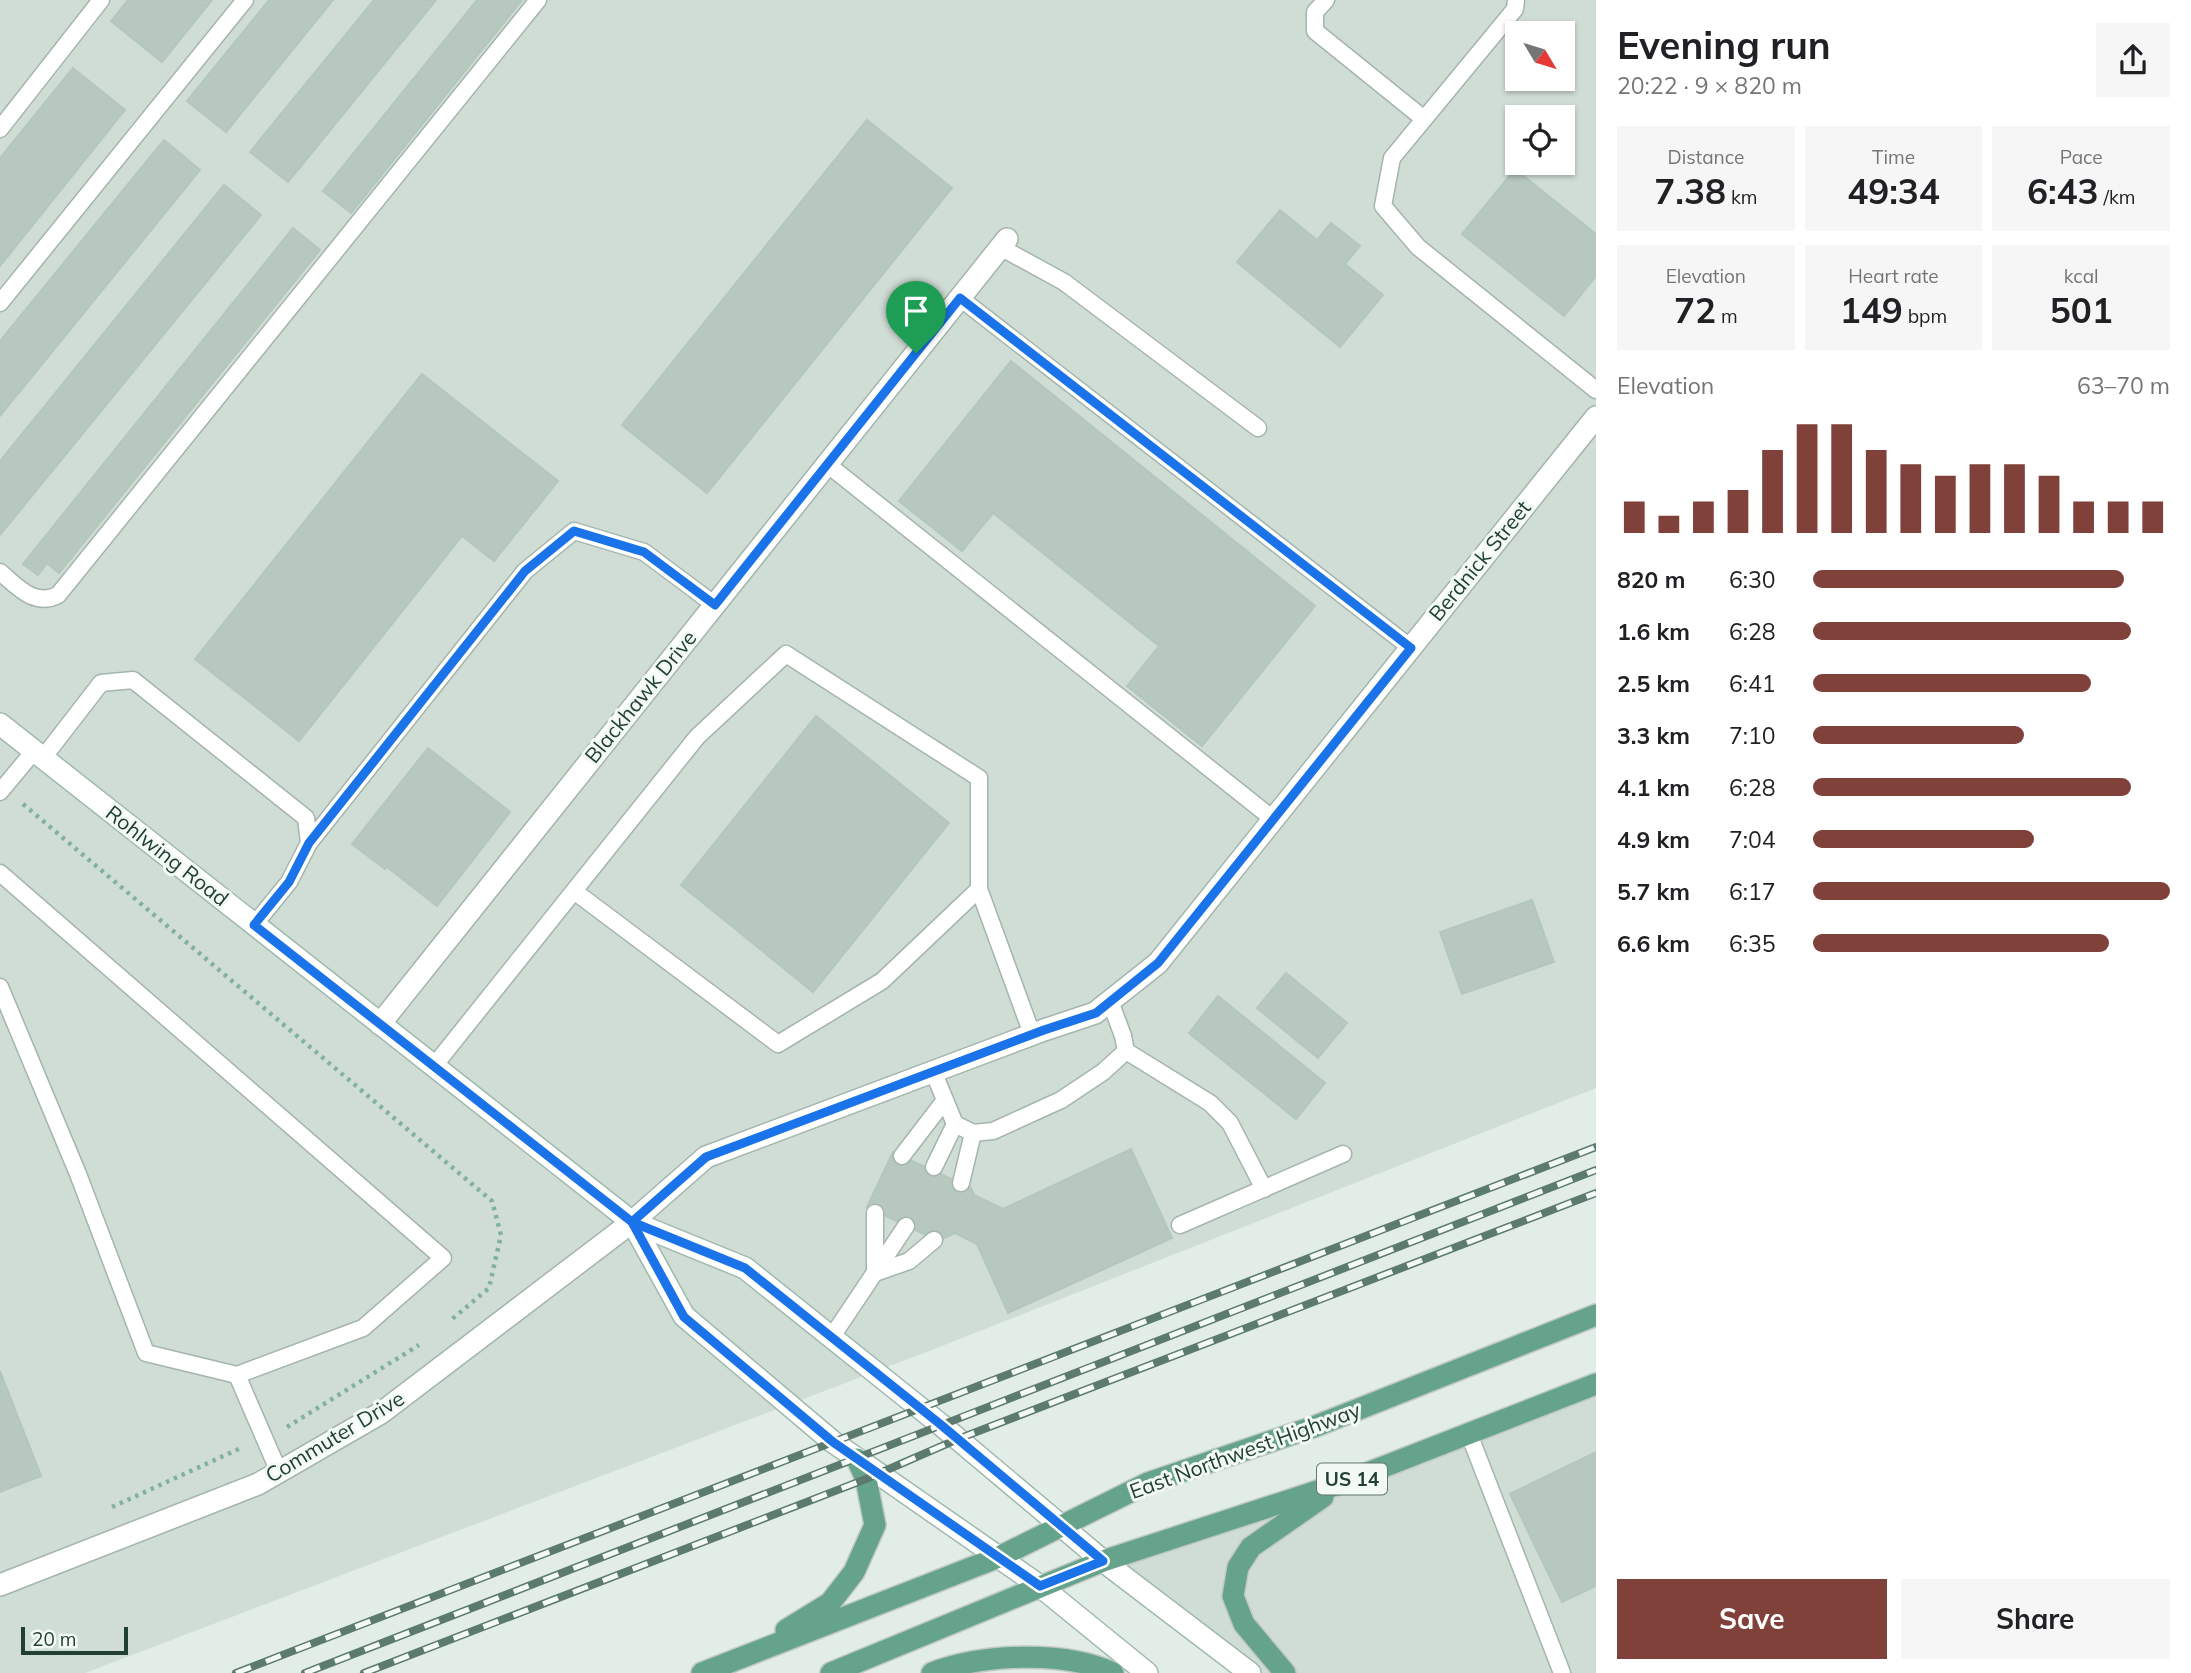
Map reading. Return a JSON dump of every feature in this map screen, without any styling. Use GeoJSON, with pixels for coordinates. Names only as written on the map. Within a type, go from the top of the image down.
{"type":"FeatureCollection","features":[{"type":"Feature","properties":{"kind":"main road","name":"East Northwest Highway"},"geometry":{"type":"LineString","coordinates":[[702,1673],[999,1557],[1148,1483],[1317,1426],[1596,1315]]}},
{"type":"Feature","properties":{"kind":"main road","name":"US 14"},"geometry":{"type":"LineString","coordinates":[[831,1673],[1103,1561],[1342,1483],[1596,1384]]}},
{"type":"Feature","properties":{"kind":"main road"},"geometry":{"type":"LineString","coordinates":[[733,1661],[830,1603],[854,1572],[876,1525],[866,1479],[857,1459]]}},
{"type":"Feature","properties":{"kind":"main road"},"geometry":{"type":"LineString","coordinates":[[1285,1673],[1244,1624],[1233,1596],[1238,1567],[1251,1547],[1342,1483]]}},
{"type":"Feature","properties":{"kind":"main road"},"geometry":{"type":"LineString","coordinates":[[932,1673],[980,1660],[1022,1656],[1058,1659],[1113,1673]]}},
{"type":"Feature","properties":{"kind":"street","name":"Blackhawk Drive"},"geometry":{"type":"LineString","coordinates":[[380,1024],[1004,243]]}},
{"type":"Feature","properties":{"kind":"street","name":"Berdnick Street"},"geometry":{"type":"LineString","coordinates":[[632,1222],[706,1157],[1032,1034],[1096,1013],[1158,963],[1596,417]]}},
{"type":"Feature","properties":{"kind":"street","name":"Rohlwing Road"},"geometry":{"type":"LineString","coordinates":[[0,724],[632,1222],[745,1268],[940,1424],[1103,1561],[1250,1673]]}},
{"type":"Feature","properties":{"kind":"street","name":"Rohlwing Road"},"geometry":{"type":"LineString","coordinates":[[632,1222],[684,1317],[833,1442],[1040,1586],[1147,1673]]}},
{"type":"Feature","properties":{"kind":"street","name":"Commuter Drive"},"geometry":{"type":"LineString","coordinates":[[0,1585],[258,1484],[279,1472],[381,1413],[632,1222]]}},
{"type":"Feature","properties":{"kind":"lane"},"geometry":{"type":"LineString","coordinates":[[0,129],[100,0]]}},
{"type":"Feature","properties":{"kind":"lane"},"geometry":{"type":"LineString","coordinates":[[0,303],[245,0]]}},
{"type":"Feature","properties":{"kind":"lane"},"geometry":{"type":"LineString","coordinates":[[0,572],[31,597],[48,600],[58,595],[538,0]]}},
{"type":"Feature","properties":{"kind":"lane"},"geometry":{"type":"LineString","coordinates":[[1325,0],[1315,12],[1315,31],[1424,119]]}},
{"type":"Feature","properties":{"kind":"lane"},"geometry":{"type":"LineString","coordinates":[[1516,0],[1515,9],[1392,158],[1383,206],[1418,247],[1596,390]]}},
{"type":"Feature","properties":{"kind":"lane"},"geometry":{"type":"LineString","coordinates":[[1004,243],[1064,282],[1258,428]]}},
{"type":"Feature","properties":{"kind":"lane"},"geometry":{"type":"LineString","coordinates":[[960,298],[1411,648]]}},
{"type":"Feature","properties":{"kind":"lane"},"geometry":{"type":"LineString","coordinates":[[827,464],[1273,819]]}},
{"type":"Feature","properties":{"kind":"lane"},"geometry":{"type":"LineString","coordinates":[[254,925],[289,882],[309,843],[525,571],[574,531],[644,552],[715,605]]}},
{"type":"Feature","properties":{"kind":"lane"},"geometry":{"type":"LineString","coordinates":[[433,1066],[697,737],[786,654],[979,778],[979,889],[1032,1034]]}},
{"type":"Feature","properties":{"kind":"lane"},"geometry":{"type":"LineString","coordinates":[[2,791],[39,755],[101,683],[134,680],[306,818],[309,843]]}},
{"type":"Feature","properties":{"kind":"lane"},"geometry":{"type":"LineString","coordinates":[[0,873],[443,1258],[363,1328],[237,1375],[146,1353],[78,1174],[0,987]]}},
{"type":"Feature","properties":{"kind":"lane"},"geometry":{"type":"LineString","coordinates":[[574,891],[778,1044],[882,981],[979,889]]}},
{"type":"Feature","properties":{"kind":"lane"},"geometry":{"type":"LineString","coordinates":[[1110,1001],[1124,1036],[1126,1051]]}},
{"type":"Feature","properties":{"kind":"lane"},"geometry":{"type":"LineString","coordinates":[[933,1071],[955,1124],[973,1133],[993,1132],[1061,1100],[1103,1072],[1126,1051]]}},
{"type":"Feature","properties":{"kind":"lane"},"geometry":{"type":"LineString","coordinates":[[1126,1051],[1210,1103],[1230,1122],[1264,1189]]}},
{"type":"Feature","properties":{"kind":"lane"},"geometry":{"type":"LineString","coordinates":[[902,1156],[945,1100]]}},
{"type":"Feature","properties":{"kind":"lane"},"geometry":{"type":"LineString","coordinates":[[934,1167],[955,1124]]}},
{"type":"Feature","properties":{"kind":"lane"},"geometry":{"type":"LineString","coordinates":[[961,1183],[973,1133]]}},
{"type":"Feature","properties":{"kind":"lane"},"geometry":{"type":"LineString","coordinates":[[1180,1225],[1343,1154]]}},
{"type":"Feature","properties":{"kind":"lane"},"geometry":{"type":"LineString","coordinates":[[874,1273],[875,1213]]}},
{"type":"Feature","properties":{"kind":"lane"},"geometry":{"type":"LineString","coordinates":[[831,1338],[906,1226]]}},
{"type":"Feature","properties":{"kind":"lane"},"geometry":{"type":"LineString","coordinates":[[874,1273],[909,1261],[934,1240]]}},
{"type":"Feature","properties":{"kind":"lane"},"geometry":{"type":"LineString","coordinates":[[237,1375],[279,1472]]}},
{"type":"Feature","properties":{"kind":"lane"},"geometry":{"type":"LineString","coordinates":[[1469,1434],[1562,1673]]}},
{"type":"Feature","properties":{"kind":"path"},"geometry":{"type":"LineString","coordinates":[[2,791],[492,1201],[501,1235],[489,1288],[450,1321]]}},
{"type":"Feature","properties":{"kind":"path"},"geometry":{"type":"LineString","coordinates":[[106,1510],[300,1420],[430,1338]]}},
{"type":"Feature","properties":{"kind":"shaded area"},"geometry":{"type":"Polygon","coordinates":[[[0,0],[1596,0],[1596,1088],[924,1353],[85,1673],[0,1673],[0,0]]]}},
{"type":"Feature","properties":{"kind":"shaded area"},"geometry":{"type":"Polygon","coordinates":[[[1596,1384],[1596,1673],[1250,1673],[1103,1561],[1596,1384]]]}},
{"type":"Feature","properties":{"kind":"building"},"geometry":{"type":"Polygon","coordinates":[[[128,0],[212,0],[162,62],[111,21],[128,0]]]}},
{"type":"Feature","properties":{"kind":"building"},"geometry":{"type":"Polygon","coordinates":[[[269,0],[333,0],[226,132],[187,101],[269,0]]]}},
{"type":"Feature","properties":{"kind":"building"},"geometry":{"type":"Polygon","coordinates":[[[374,0],[436,0],[288,182],[250,152],[374,0]]]}},
{"type":"Feature","properties":{"kind":"building"},"geometry":{"type":"Polygon","coordinates":[[[477,0],[522,0],[351,213],[323,191],[477,0]]]}},
{"type":"Feature","properties":{"kind":"building"},"geometry":{"type":"Polygon","coordinates":[[[73,68],[125,110],[0,266],[0,158],[73,68]]]}},
{"type":"Feature","properties":{"kind":"building"},"geometry":{"type":"Polygon","coordinates":[[[867,120],[952,188],[707,493],[622,425],[867,120]]]}},
{"type":"Feature","properties":{"kind":"building"},"geometry":{"type":"Polygon","coordinates":[[[164,140],[200,170],[0,416],[0,341],[164,140]]]}},
{"type":"Feature","properties":{"kind":"building"},"geometry":{"type":"Polygon","coordinates":[[[1510,175],[1522,175],[1596,234],[1596,276],[1564,316],[1462,234],[1510,175]]]}},
{"type":"Feature","properties":{"kind":"building"},"geometry":{"type":"Polygon","coordinates":[[[224,185],[261,215],[0,535],[0,461],[224,185]]]}},
{"type":"Feature","properties":{"kind":"building"},"geometry":{"type":"Polygon","coordinates":[[[1280,210],[1317,240],[1331,223],[1360,246],[1345,264],[1383,295],[1340,347],[1237,262],[1280,210]]]}},
{"type":"Feature","properties":{"kind":"building"},"geometry":{"type":"Polygon","coordinates":[[[293,228],[320,250],[59,573],[47,563],[38,575],[23,564],[293,228]]]}},
{"type":"Feature","properties":{"kind":"building"},"geometry":{"type":"Polygon","coordinates":[[[1011,361],[1315,606],[1202,746],[1127,686],[1159,646],[993,513],[962,551],[899,501],[1011,361]]]}},
{"type":"Feature","properties":{"kind":"building"},"geometry":{"type":"Polygon","coordinates":[[[422,374],[558,481],[494,561],[462,536],[299,741],[195,659],[422,374]]]}},
{"type":"Feature","properties":{"kind":"building"},"geometry":{"type":"Polygon","coordinates":[[[816,716],[949,823],[813,992],[681,885],[816,716]]]}},
{"type":"Feature","properties":{"kind":"building"},"geometry":{"type":"Polygon","coordinates":[[[428,748],[510,812],[437,906],[352,844],[428,748]]]}},
{"type":"Feature","properties":{"kind":"building"},"geometry":{"type":"Polygon","coordinates":[[[1532,900],[1554,962],[1462,994],[1440,932],[1532,900]]]}},
{"type":"Feature","properties":{"kind":"building"},"geometry":{"type":"Polygon","coordinates":[[[1286,973],[1347,1023],[1318,1058],[1257,1008],[1286,973]]]}},
{"type":"Feature","properties":{"kind":"building"},"geometry":{"type":"Polygon","coordinates":[[[1218,996],[1325,1083],[1296,1119],[1189,1033],[1218,996]]]}},
{"type":"Feature","properties":{"kind":"building"},"geometry":{"type":"Polygon","coordinates":[[[1131,1149],[1172,1238],[1008,1313],[977,1244],[955,1233],[938,1241],[867,1207],[893,1152],[971,1188],[974,1195],[1003,1209],[1131,1149]]]}},
{"type":"Feature","properties":{"kind":"building"},"geometry":{"type":"Polygon","coordinates":[[[0,1371],[41,1476],[0,1492],[0,1371]]]}},
{"type":"Feature","properties":{"kind":"building"},"geometry":{"type":"Polygon","coordinates":[[[1596,1452],[1596,1586],[1562,1602],[1510,1494],[1596,1452]]]}},
{"type":"Feature","properties":{"kind":"railway"},"geometry":{"type":"LineString","coordinates":[[236,1673],[1596,1147]]}},
{"type":"Feature","properties":{"kind":"railway"},"geometry":{"type":"LineString","coordinates":[[305,1673],[1596,1170]]}},
{"type":"Feature","properties":{"kind":"railway"},"geometry":{"type":"LineString","coordinates":[[364,1673],[866,1479],[958,1439],[1596,1193]]}},
{"type":"Feature","properties":{"kind":"route"},"geometry":{"type":"LineString","coordinates":[[916,353],[715,605],[644,552],[574,531],[525,571],[309,843],[289,882],[254,925],[632,1222],[745,1268],[940,1424],[1103,1561],[1040,1586],[833,1442],[684,1317],[632,1222],[706,1157],[1096,1013],[1158,963],[1411,648],[960,298],[916,353]]}}]}
